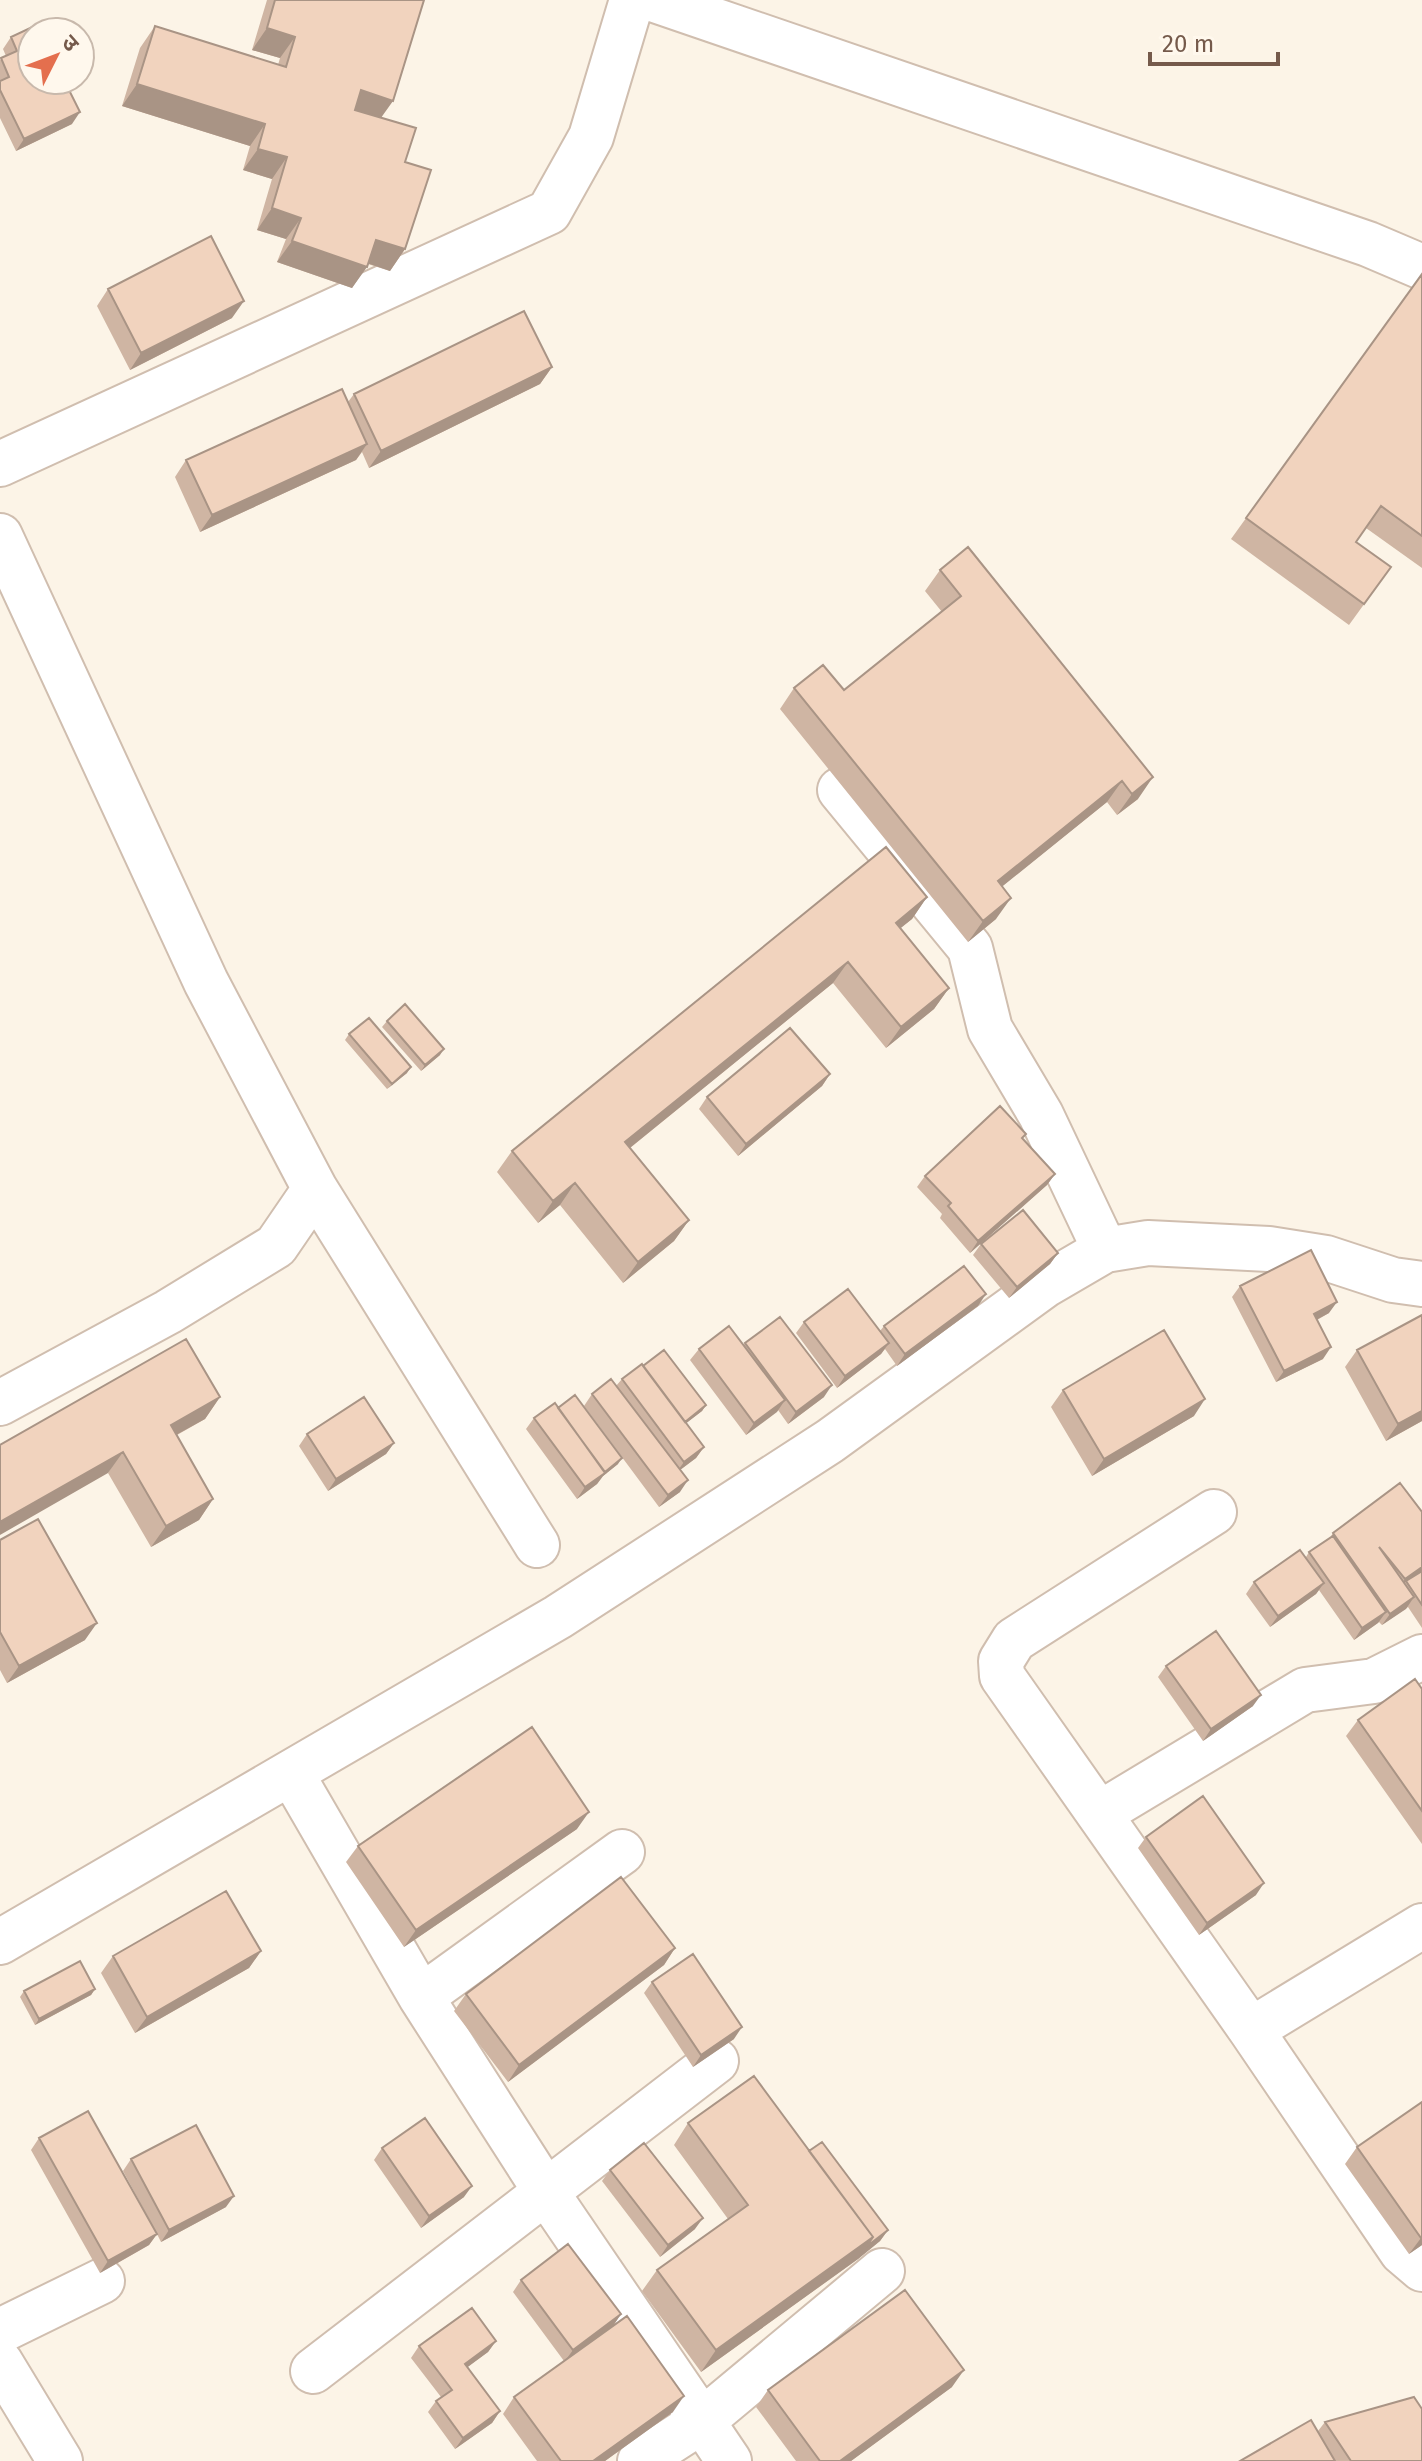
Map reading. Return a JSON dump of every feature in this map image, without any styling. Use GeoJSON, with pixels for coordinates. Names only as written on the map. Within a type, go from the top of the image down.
{"type":"FeatureCollection","features":[{"type":"Feature","properties":{"kind":"street"},"geometry":{"type":"LineString","coordinates":[[0,464],[549,212],[591,137],[632,0]]}},
{"type":"Feature","properties":{"kind":"street"},"geometry":{"type":"LineString","coordinates":[[655,0],[1368,244],[1422,267]]}},
{"type":"Feature","properties":{"kind":"street"},"geometry":{"type":"LineString","coordinates":[[0,536],[206,982],[315,1189],[537,1545]]}},
{"type":"Feature","properties":{"kind":"street"},"geometry":{"type":"LineString","coordinates":[[840,790],[970,948],[990,1029],[1041,1115],[1105,1250]]}},
{"type":"Feature","properties":{"kind":"street"},"geometry":{"type":"LineString","coordinates":[[0,1403],[168,1312],[276,1246],[315,1189]]}},
{"type":"Feature","properties":{"kind":"street"},"geometry":{"type":"LineString","coordinates":[[0,1942],[583,1601],[830,1441],[1045,1285],[1105,1250],[1148,1243],[1269,1249],[1326,1258],[1393,1280],[1422,1284]]}},
{"type":"Feature","properties":{"kind":"street"},"geometry":{"type":"LineString","coordinates":[[1214,1512],[1014,1640],[1001,1661],[1002,1676],[1251,2030],[1402,2252],[1422,2269]]}},
{"type":"Feature","properties":{"kind":"street"},"geometry":{"type":"LineString","coordinates":[[1099,1814],[1305,1690],[1374,1681],[1422,1657]]}},
{"type":"Feature","properties":{"kind":"street"},"geometry":{"type":"LineString","coordinates":[[291,1773],[421,1997],[546,2192],[729,2461]]}},
{"type":"Feature","properties":{"kind":"street"},"geometry":{"type":"LineString","coordinates":[[421,1997],[622,1852]]}},
{"type":"Feature","properties":{"kind":"street"},"geometry":{"type":"LineString","coordinates":[[1251,2030],[1422,1926]]}},
{"type":"Feature","properties":{"kind":"street"},"geometry":{"type":"LineString","coordinates":[[313,2371],[716,2061]]}},
{"type":"Feature","properties":{"kind":"street"},"geometry":{"type":"LineString","coordinates":[[640,2461],[702,2421],[882,2271]]}},
{"type":"Feature","properties":{"kind":"street"},"geometry":{"type":"LineString","coordinates":[[0,2331],[102,2281]]}},
{"type":"Feature","properties":{"kind":"street"},"geometry":{"type":"LineString","coordinates":[[0,2362],[60,2461]]}},
{"type":"Feature","properties":{"kind":"building"},"geometry":{"type":"Polygon","coordinates":[[[275,0],[424,0],[393,101],[361,90],[355,110],[416,128],[405,162],[431,170],[405,249],[376,240],[367,267],[292,241],[301,218],[272,208],[287,157],[258,149],[265,124],[137,84],[155,26],[286,67],[295,37],[267,28],[275,0]]]}},
{"type":"Feature","properties":{"kind":"building"},"geometry":{"type":"Polygon","coordinates":[[[16,51],[16,96],[72,96],[80,112],[24,139],[0,90],[0,81],[9,77],[1,58],[16,51]]]}},
{"type":"Feature","properties":{"kind":"building"},"geometry":{"type":"Polygon","coordinates":[[[211,236],[244,301],[141,353],[108,289],[211,236]]]}},
{"type":"Feature","properties":{"kind":"building"},"geometry":{"type":"Polygon","coordinates":[[[1422,274],[1422,536],[1381,506],[1356,542],[1391,567],[1364,604],[1246,518],[1422,274]]]}},
{"type":"Feature","properties":{"kind":"building"},"geometry":{"type":"Polygon","coordinates":[[[524,311],[552,367],[381,451],[354,394],[524,311]]]}},
{"type":"Feature","properties":{"kind":"building"},"geometry":{"type":"Polygon","coordinates":[[[342,389],[367,444],[212,515],[186,460],[342,389]]]}},
{"type":"Feature","properties":{"kind":"building"},"geometry":{"type":"Polygon","coordinates":[[[968,547],[1153,777],[1132,794],[1122,781],[998,881],[1011,898],[983,921],[794,688],[823,665],[844,690],[961,596],[940,570],[968,547]]]}},
{"type":"Feature","properties":{"kind":"building"},"geometry":{"type":"Polygon","coordinates":[[[886,847],[927,897],[896,923],[949,988],[901,1027],[848,962],[625,1142],[689,1220],[638,1262],[575,1183],[553,1201],[512,1151],[886,847]]]}},
{"type":"Feature","properties":{"kind":"building"},"geometry":{"type":"Polygon","coordinates":[[[405,1004],[444,1049],[425,1065],[387,1021],[405,1004]]]}},
{"type":"Feature","properties":{"kind":"building"},"geometry":{"type":"Polygon","coordinates":[[[369,1018],[411,1067],[392,1084],[349,1034],[369,1018]]]}},
{"type":"Feature","properties":{"kind":"building"},"geometry":{"type":"Polygon","coordinates":[[[790,1028],[830,1074],[746,1144],[707,1097],[790,1028]]]}},
{"type":"Feature","properties":{"kind":"building"},"geometry":{"type":"Polygon","coordinates":[[[1000,1106],[1026,1134],[1022,1138],[1055,1174],[978,1241],[948,1206],[951,1203],[925,1176],[1000,1106]]]}},
{"type":"Feature","properties":{"kind":"building"},"geometry":{"type":"Polygon","coordinates":[[[1023,1210],[1058,1253],[1017,1287],[981,1244],[1023,1210]]]}},
{"type":"Feature","properties":{"kind":"building"},"geometry":{"type":"Polygon","coordinates":[[[1311,1250],[1337,1302],[1314,1314],[1331,1347],[1284,1371],[1240,1286],[1311,1250]]]}},
{"type":"Feature","properties":{"kind":"building"},"geometry":{"type":"Polygon","coordinates":[[[964,1266],[986,1294],[905,1354],[884,1326],[964,1266]]]}},
{"type":"Feature","properties":{"kind":"building"},"geometry":{"type":"Polygon","coordinates":[[[848,1289],[889,1343],[845,1376],[804,1322],[848,1289]]]}},
{"type":"Feature","properties":{"kind":"building"},"geometry":{"type":"Polygon","coordinates":[[[1422,1315],[1422,1411],[1398,1424],[1357,1350],[1422,1315]]]}},
{"type":"Feature","properties":{"kind":"building"},"geometry":{"type":"Polygon","coordinates":[[[780,1317],[832,1385],[796,1412],[745,1343],[780,1317]]]}},
{"type":"Feature","properties":{"kind":"building"},"geometry":{"type":"Polygon","coordinates":[[[729,1326],[785,1400],[754,1423],[699,1349],[729,1326]]]}},
{"type":"Feature","properties":{"kind":"building"},"geometry":{"type":"Polygon","coordinates":[[[1164,1330],[1205,1399],[1104,1459],[1063,1390],[1164,1330]]]}},
{"type":"Feature","properties":{"kind":"building"},"geometry":{"type":"Polygon","coordinates":[[[186,1339],[220,1397],[171,1425],[213,1499],[166,1526],[123,1452],[0,1522],[0,1445],[186,1339]]]}},
{"type":"Feature","properties":{"kind":"building"},"geometry":{"type":"Polygon","coordinates":[[[664,1350],[706,1405],[685,1422],[643,1366],[664,1350]]]}},
{"type":"Feature","properties":{"kind":"building"},"geometry":{"type":"Polygon","coordinates":[[[642,1364],[704,1447],[684,1462],[622,1379],[642,1364]]]}},
{"type":"Feature","properties":{"kind":"building"},"geometry":{"type":"Polygon","coordinates":[[[611,1379],[688,1480],[668,1495],[592,1394],[611,1379]]]}},
{"type":"Feature","properties":{"kind":"building"},"geometry":{"type":"Polygon","coordinates":[[[575,1395],[622,1458],[605,1472],[558,1408],[575,1395]]]}},
{"type":"Feature","properties":{"kind":"building"},"geometry":{"type":"Polygon","coordinates":[[[364,1397],[394,1443],[336,1479],[307,1434],[364,1397]]]}},
{"type":"Feature","properties":{"kind":"building"},"geometry":{"type":"Polygon","coordinates":[[[555,1403],[605,1473],[585,1487],[534,1418],[555,1403]]]}},
{"type":"Feature","properties":{"kind":"building"},"geometry":{"type":"Polygon","coordinates":[[[1400,1483],[1422,1512],[1422,1567],[1405,1579],[1379,1547],[1414,1597],[1390,1614],[1333,1533],[1400,1483]]]}},
{"type":"Feature","properties":{"kind":"building"},"geometry":{"type":"Polygon","coordinates":[[[38,1519],[97,1623],[19,1666],[0,1632],[0,1540],[38,1519]]]}},
{"type":"Feature","properties":{"kind":"building"},"geometry":{"type":"Polygon","coordinates":[[[1333,1536],[1386,1612],[1362,1628],[1309,1552],[1333,1536]]]}},
{"type":"Feature","properties":{"kind":"building"},"geometry":{"type":"Polygon","coordinates":[[[1300,1550],[1324,1583],[1278,1616],[1254,1582],[1300,1550]]]}},
{"type":"Feature","properties":{"kind":"building"},"geometry":{"type":"Polygon","coordinates":[[[1422,1571],[1422,1605],[1406,1581],[1422,1571]]]}},
{"type":"Feature","properties":{"kind":"building"},"geometry":{"type":"Polygon","coordinates":[[[1216,1631],[1261,1695],[1211,1729],[1166,1666],[1216,1631]]]}},
{"type":"Feature","properties":{"kind":"building"},"geometry":{"type":"Polygon","coordinates":[[[1415,1679],[1422,1689],[1422,1811],[1358,1720],[1415,1679]]]}},
{"type":"Feature","properties":{"kind":"building"},"geometry":{"type":"Polygon","coordinates":[[[532,1727],[589,1812],[416,1930],[358,1846],[532,1727]]]}},
{"type":"Feature","properties":{"kind":"building"},"geometry":{"type":"Polygon","coordinates":[[[1203,1796],[1264,1883],[1207,1923],[1146,1837],[1203,1796]]]}},
{"type":"Feature","properties":{"kind":"building"},"geometry":{"type":"Polygon","coordinates":[[[621,1877],[675,1948],[519,2065],[466,1994],[621,1877]]]}},
{"type":"Feature","properties":{"kind":"building"},"geometry":{"type":"Polygon","coordinates":[[[226,1891],[261,1951],[147,2017],[113,1956],[226,1891]]]}},
{"type":"Feature","properties":{"kind":"building"},"geometry":{"type":"Polygon","coordinates":[[[693,1954],[742,2027],[701,2055],[652,1982],[693,1954]]]}},
{"type":"Feature","properties":{"kind":"building"},"geometry":{"type":"Polygon","coordinates":[[[80,1961],[95,1989],[39,2019],[24,1991],[80,1961]]]}},
{"type":"Feature","properties":{"kind":"building"},"geometry":{"type":"Polygon","coordinates":[[[754,2076],[873,2237],[716,2350],[657,2270],[748,2205],[688,2123],[754,2076]]]}},
{"type":"Feature","properties":{"kind":"building"},"geometry":{"type":"Polygon","coordinates":[[[1422,2102],[1422,2237],[1421,2238],[1357,2147],[1422,2102]]]}},
{"type":"Feature","properties":{"kind":"building"},"geometry":{"type":"Polygon","coordinates":[[[88,2111],[157,2234],[108,2261],[39,2138],[88,2111]]]}},
{"type":"Feature","properties":{"kind":"building"},"geometry":{"type":"Polygon","coordinates":[[[425,2118],[472,2186],[429,2216],[382,2148],[425,2118]]]}},
{"type":"Feature","properties":{"kind":"building"},"geometry":{"type":"Polygon","coordinates":[[[196,2125],[234,2196],[169,2230],[131,2159],[196,2125]]]}},
{"type":"Feature","properties":{"kind":"building"},"geometry":{"type":"Polygon","coordinates":[[[822,2142],[888,2230],[866,2247],[873,2237],[809,2151],[822,2142]]]}},
{"type":"Feature","properties":{"kind":"building"},"geometry":{"type":"Polygon","coordinates":[[[644,2143],[703,2218],[668,2245],[610,2170],[644,2143]]]}},
{"type":"Feature","properties":{"kind":"building"},"geometry":{"type":"Polygon","coordinates":[[[568,2244],[621,2314],[573,2350],[521,2280],[568,2244]]]}},
{"type":"Feature","properties":{"kind":"building"},"geometry":{"type":"Polygon","coordinates":[[[905,2290],[964,2370],[840,2461],[820,2461],[768,2390],[905,2290]]]}},
{"type":"Feature","properties":{"kind":"building"},"geometry":{"type":"Polygon","coordinates":[[[472,2308],[496,2341],[465,2364],[500,2411],[463,2438],[436,2401],[452,2390],[419,2346],[472,2308]]]}},
{"type":"Feature","properties":{"kind":"building"},"geometry":{"type":"Polygon","coordinates":[[[627,2316],[684,2396],[593,2461],[561,2461],[514,2397],[627,2316]]]}},
{"type":"Feature","properties":{"kind":"building"},"geometry":{"type":"Polygon","coordinates":[[[1414,2397],[1422,2409],[1422,2461],[1351,2461],[1325,2422],[1414,2397]]]}},
{"type":"Feature","properties":{"kind":"building"},"geometry":{"type":"Polygon","coordinates":[[[1311,2420],[1335,2461],[1240,2461],[1311,2420]]]}}]}
